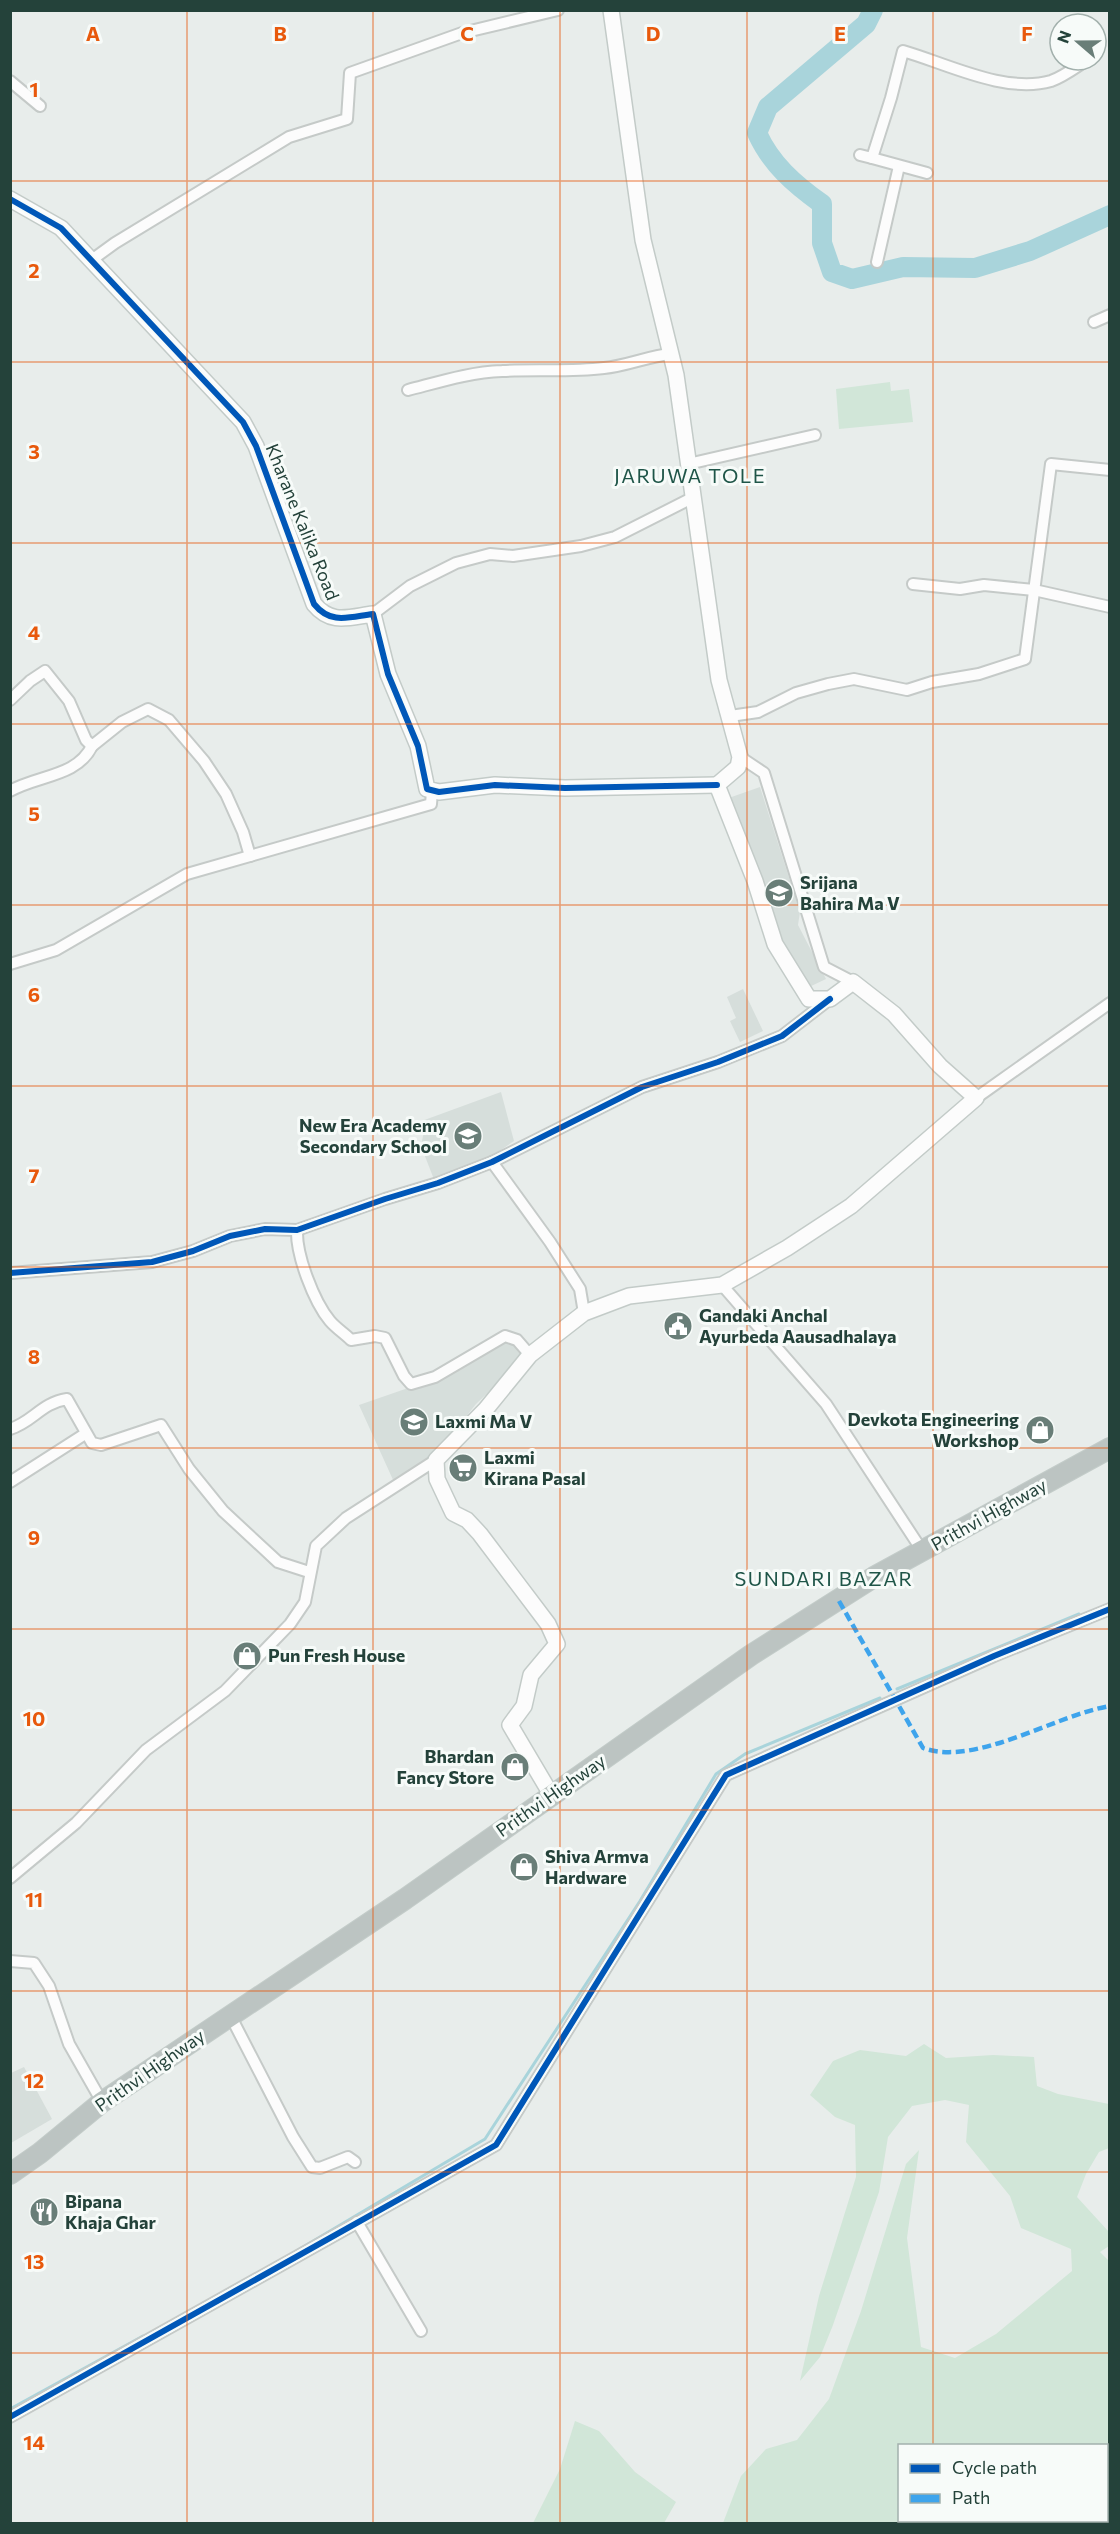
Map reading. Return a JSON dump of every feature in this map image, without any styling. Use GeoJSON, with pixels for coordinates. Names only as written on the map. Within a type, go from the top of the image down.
{"type":"FeatureCollection","features":[{"type":"Feature","properties":{"kind":"highway","name":"Prithvi Highway"},"geometry":{"type":"LineString","coordinates":[[10,2174],[40,2153],[102,2102],[350,1937],[751,1655],[874,1577],[1110,1448]]}},
{"type":"Feature","properties":{"kind":"main road"},"geometry":{"type":"LineString","coordinates":[[373,614],[388,674],[412,729],[424,782],[427,789],[432,792],[495,784],[565,788],[717,785],[738,767],[740,758],[719,680],[676,375],[643,240],[611,10]]}},
{"type":"Feature","properties":{"kind":"main road","name":"Kharane Kalika Road"},"geometry":{"type":"LineString","coordinates":[[10,200],[61,228],[93,259],[162,339],[234,412],[250,434],[318,609],[331,618],[373,614]]}},
{"type":"Feature","properties":{"kind":"main road"},"geometry":{"type":"LineString","coordinates":[[552,1796],[510,1725],[524,1706],[531,1675],[558,1644],[548,1624],[480,1534],[467,1520],[453,1513],[437,1479],[436,1460],[486,1409],[530,1355],[584,1313],[629,1296],[722,1285],[787,1248],[851,1206],[976,1098],[940,1066],[894,1014],[853,982],[830,999],[809,999],[775,944],[755,881],[717,785]]}},
{"type":"Feature","properties":{"kind":"street"},"geometry":{"type":"LineString","coordinates":[[93,259],[115,243],[289,137],[347,119],[350,73],[462,33],[558,10]]}},
{"type":"Feature","properties":{"kind":"street"},"geometry":{"type":"LineString","coordinates":[[872,158],[903,51],[993,80],[1027,86],[1053,80],[1067,72]]}},
{"type":"Feature","properties":{"kind":"street"},"geometry":{"type":"LineString","coordinates":[[10,81],[40,106]]}},
{"type":"Feature","properties":{"kind":"street"},"geometry":{"type":"LineString","coordinates":[[860,155],[927,173]]}},
{"type":"Feature","properties":{"kind":"street"},"geometry":{"type":"LineString","coordinates":[[877,261],[899,166]]}},
{"type":"Feature","properties":{"kind":"street"},"geometry":{"type":"LineString","coordinates":[[1094,322],[1110,315]]}},
{"type":"Feature","properties":{"kind":"street"},"geometry":{"type":"LineString","coordinates":[[408,390],[473,374],[503,370],[603,368],[637,362],[657,355],[671,354]]}},
{"type":"Feature","properties":{"kind":"street"},"geometry":{"type":"LineString","coordinates":[[688,464],[815,435]]}},
{"type":"Feature","properties":{"kind":"street"},"geometry":{"type":"LineString","coordinates":[[730,716],[758,712],[796,693],[828,684],[854,680],[907,690],[932,682],[980,674],[1025,659],[1051,464],[1110,470]]}},
{"type":"Feature","properties":{"kind":"street"},"geometry":{"type":"LineString","coordinates":[[373,614],[410,586],[456,563],[490,554],[513,556],[581,546],[615,537],[692,498]]}},
{"type":"Feature","properties":{"kind":"street"},"geometry":{"type":"LineString","coordinates":[[913,584],[960,589],[984,585],[1034,590],[1110,608]]}},
{"type":"Feature","properties":{"kind":"street"},"geometry":{"type":"LineString","coordinates":[[10,700],[30,681],[45,671],[69,701],[86,740],[92,746]]}},
{"type":"Feature","properties":{"kind":"street"},"geometry":{"type":"LineString","coordinates":[[10,791],[73,767],[87,755],[92,746],[122,722],[148,709],[169,720],[204,761],[226,794],[243,832],[250,856]]}},
{"type":"Feature","properties":{"kind":"street"},"geometry":{"type":"LineString","coordinates":[[740,758],[764,773],[824,967],[853,982]]}},
{"type":"Feature","properties":{"kind":"street"},"geometry":{"type":"LineString","coordinates":[[10,963],[56,950],[187,874],[431,804],[432,792]]}},
{"type":"Feature","properties":{"kind":"street"},"geometry":{"type":"LineString","coordinates":[[10,1273],[152,1262],[193,1251],[230,1236],[265,1229],[297,1230],[438,1183],[492,1162],[642,1087],[718,1062],[782,1036],[830,999]]}},
{"type":"Feature","properties":{"kind":"street"},"geometry":{"type":"LineString","coordinates":[[976,1098],[1110,1003]]}},
{"type":"Feature","properties":{"kind":"street"},"geometry":{"type":"LineString","coordinates":[[492,1162],[550,1242],[580,1289],[584,1313]]}},
{"type":"Feature","properties":{"kind":"street"},"geometry":{"type":"LineString","coordinates":[[297,1230],[297,1244],[303,1262],[319,1302],[331,1322],[351,1340],[375,1336],[385,1338],[404,1376],[411,1384],[435,1377],[505,1336],[517,1340],[530,1355]]}},
{"type":"Feature","properties":{"kind":"street"},"geometry":{"type":"LineString","coordinates":[[722,1285],[826,1404],[923,1552]]}},
{"type":"Feature","properties":{"kind":"street"},"geometry":{"type":"LineString","coordinates":[[10,1430],[18,1427],[53,1401],[67,1399],[92,1443],[101,1445],[161,1425],[189,1468],[224,1511],[278,1562],[309,1572]]}},
{"type":"Feature","properties":{"kind":"street"},"geometry":{"type":"LineString","coordinates":[[10,1482],[85,1434]]}},
{"type":"Feature","properties":{"kind":"street"},"geometry":{"type":"LineString","coordinates":[[10,1878],[76,1823],[146,1750],[225,1691],[290,1624],[305,1602],[309,1572],[316,1546],[346,1518],[436,1460]]}},
{"type":"Feature","properties":{"kind":"street"},"geometry":{"type":"LineString","coordinates":[[10,2417],[496,2145],[726,1775],[994,1656],[1110,1609]]}},
{"type":"Feature","properties":{"kind":"street"},"geometry":{"type":"LineString","coordinates":[[10,1961],[34,1963],[49,1986],[69,2044],[102,2102]]}},
{"type":"Feature","properties":{"kind":"street"},"geometry":{"type":"LineString","coordinates":[[230,2015],[293,2137],[312,2167],[320,2168],[348,2157],[355,2162]]}},
{"type":"Feature","properties":{"kind":"street"},"geometry":{"type":"LineString","coordinates":[[357,2222],[421,2331]]}},
{"type":"Feature","properties":{"kind":"shaded area","name":"Srijana Bahira Ma V"},"geometry":{"type":"Polygon","coordinates":[[[760,787],[800,912],[798,925],[826,979],[807,988],[784,948],[723,800],[760,787]]]}},
{"type":"Feature","properties":{"kind":"shaded area"},"geometry":{"type":"Polygon","coordinates":[[[743,989],[763,1031],[740,1042],[730,1021],[736,1018],[727,997],[743,989]]]}},
{"type":"Feature","properties":{"kind":"shaded area","name":"New Era Academy Secondary School"},"geometry":{"type":"Polygon","coordinates":[[[501,1092],[514,1141],[479,1165],[435,1182],[421,1146],[424,1131],[419,1122],[501,1092]]]}},
{"type":"Feature","properties":{"kind":"shaded area","name":"Laxmi Ma V"},"geometry":{"type":"Polygon","coordinates":[[[504,1340],[514,1342],[524,1358],[476,1404],[425,1464],[394,1482],[359,1405],[411,1387],[504,1340]]]}},
{"type":"Feature","properties":{"kind":"shaded area"},"geometry":{"type":"Polygon","coordinates":[[[24,2067],[52,2119],[11,2143],[11,2073],[24,2067]]]}},
{"type":"Feature","properties":{"kind":"green space"},"geometry":{"type":"Polygon","coordinates":[[[890,382],[891,391],[909,389],[913,422],[839,429],[836,389],[890,382]]]}},
{"type":"Feature","properties":{"kind":"green space"},"geometry":{"type":"Polygon","coordinates":[[[924,2044],[946,2058],[993,2055],[1034,2057],[1037,2086],[1058,2094],[1109,2104],[1109,2148],[1099,2152],[1086,2174],[1077,2197],[1109,2232],[1109,2246],[1100,2252],[1110,2262],[1109,2523],[723,2523],[741,2476],[766,2449],[797,2440],[829,2399],[861,2311],[906,2164],[919,2150],[907,2238],[921,2347],[955,2358],[996,2334],[1072,2271],[1071,2249],[1021,2228],[1010,2196],[966,2142],[969,2105],[945,2100],[912,2106],[888,2137],[879,2192],[833,2325],[820,2357],[800,2381],[819,2296],[856,2177],[855,2125],[835,2117],[810,2095],[833,2061],[860,2050],[906,2056],[924,2044]]]}},
{"type":"Feature","properties":{"kind":"green space"},"geometry":{"type":"Polygon","coordinates":[[[575,2421],[599,2431],[635,2472],[676,2502],[664,2523],[533,2523],[560,2469],[575,2421]]]}},
{"type":"Feature","properties":{"kind":"waterway"},"geometry":{"type":"LineString","coordinates":[[873,10],[866,24],[768,107],[757,133],[769,154],[784,173],[822,204],[822,243],[832,272],[852,279],[903,267],[975,268],[1030,251],[1110,215]]}},
{"type":"Feature","properties":{"kind":"waterway"},"geometry":{"type":"LineString","coordinates":[[897,1689],[1079,1614]]}},
{"type":"Feature","properties":{"kind":"waterway"},"geometry":{"type":"LineString","coordinates":[[298,2250],[485,2139],[640,1901],[716,1774],[745,1754],[880,1698]]}},
{"type":"Feature","properties":{"kind":"waterway"},"geometry":{"type":"LineString","coordinates":[[10,2409],[143,2336]]}},
{"type":"Feature","properties":{"kind":"marked path"},"geometry":{"type":"LineString","coordinates":[[839,1601],[923,1748],[944,1752],[967,1751],[1016,1738],[1088,1711],[1110,1706]]}},
{"type":"Feature","properties":{"kind":"cycle path"},"geometry":{"type":"LineString","coordinates":[[10,199],[61,228],[243,422],[256,446],[314,604],[320,611],[334,617],[348,618],[373,614],[388,674],[418,746],[427,789],[439,792],[495,785],[565,788],[717,785]]}},
{"type":"Feature","properties":{"kind":"cycle path"},"geometry":{"type":"LineString","coordinates":[[10,1273],[152,1262],[193,1251],[230,1236],[265,1229],[297,1230],[438,1183],[492,1162],[642,1087],[718,1062],[782,1036],[830,999]]}},
{"type":"Feature","properties":{"kind":"cycle path"},"geometry":{"type":"LineString","coordinates":[[10,2417],[496,2145],[726,1775],[994,1656],[1110,1609]]}},
{"type":"Feature","properties":{"kind":"place","name":"Srijana Bahira Ma V"},"geometry":{"type":"Point","coordinates":[779,893]}},
{"type":"Feature","properties":{"kind":"place","name":"New Era Academy Secondary School"},"geometry":{"type":"Point","coordinates":[468,1136]}},
{"type":"Feature","properties":{"kind":"place","name":"Gandaki Anchal Ayurbeda Aausadhalaya"},"geometry":{"type":"Point","coordinates":[678,1326]}},
{"type":"Feature","properties":{"kind":"place","name":"Laxmi Ma V"},"geometry":{"type":"Point","coordinates":[414,1422]}},
{"type":"Feature","properties":{"kind":"place","name":"Devkota Engineering Workshop"},"geometry":{"type":"Point","coordinates":[1040,1430]}},
{"type":"Feature","properties":{"kind":"place","name":"Laxmi Kirana Pasal"},"geometry":{"type":"Point","coordinates":[463,1468]}},
{"type":"Feature","properties":{"kind":"place","name":"Pun Fresh House"},"geometry":{"type":"Point","coordinates":[247,1656]}},
{"type":"Feature","properties":{"kind":"place","name":"Bhardan Fancy Store"},"geometry":{"type":"Point","coordinates":[515,1767]}},
{"type":"Feature","properties":{"kind":"place","name":"Shiva Armva Hardware"},"geometry":{"type":"Point","coordinates":[524,1867]}},
{"type":"Feature","properties":{"kind":"place","name":"Bipana Khaja Ghar"},"geometry":{"type":"Point","coordinates":[44,2212]}},
{"type":"Feature","properties":{"kind":"district","name":"JARUWA TOLE"},"geometry":{"type":"Point","coordinates":[690,476]}},
{"type":"Feature","properties":{"kind":"district","name":"SUNDARI BAZAR"},"geometry":{"type":"Point","coordinates":[824,1579]}}]}
